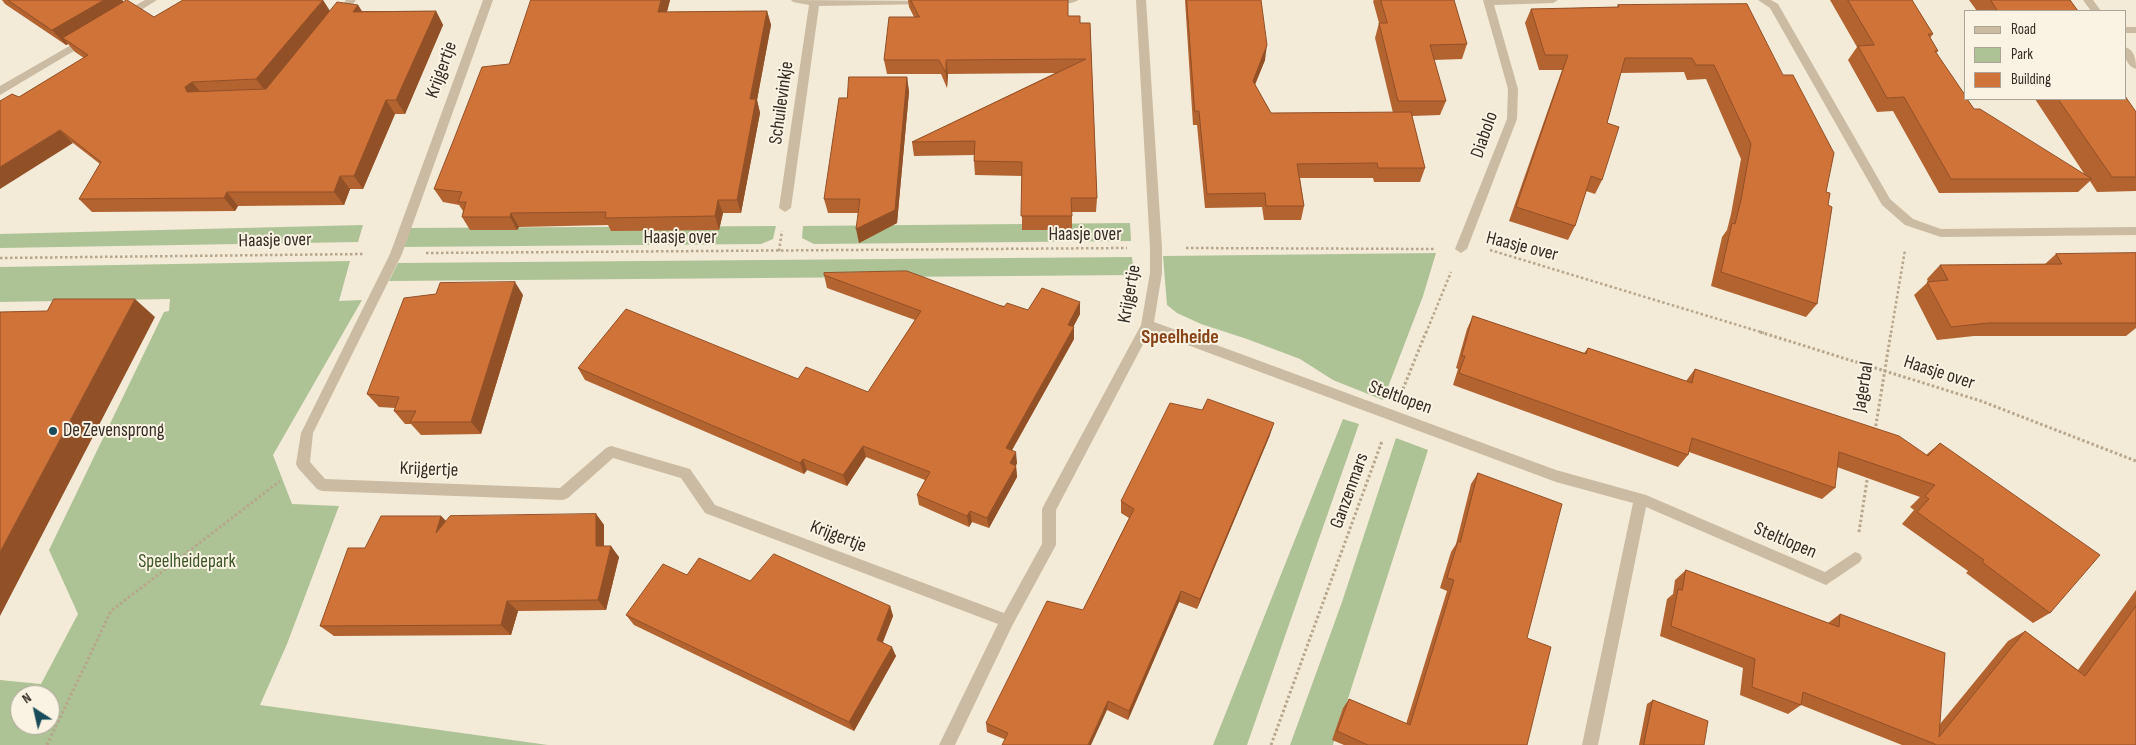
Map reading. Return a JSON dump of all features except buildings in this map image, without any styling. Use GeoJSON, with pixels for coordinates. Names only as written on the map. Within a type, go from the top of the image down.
{"type":"FeatureCollection","features":[{"type":"Feature","properties":{"kind":"street"},"geometry":{"type":"LineString","coordinates":[[118,20],[152,0]]}},
{"type":"Feature","properties":{"kind":"street"},"geometry":{"type":"LineString","coordinates":[[332,23],[351,0]]}},
{"type":"Feature","properties":{"kind":"street","name":"Krijgertje"},"geometry":{"type":"LineString","coordinates":[[488,0],[396,254],[307,433],[303,464],[322,485],[563,494],[611,452],[685,473],[710,509],[1006,621]]}},
{"type":"Feature","properties":{"kind":"street"},"geometry":{"type":"LineString","coordinates":[[796,0],[814,3],[934,1]]}},
{"type":"Feature","properties":{"kind":"street"},"geometry":{"type":"LineString","coordinates":[[1043,0],[1073,0]]}},
{"type":"Feature","properties":{"kind":"street","name":"Krijgertje"},"geometry":{"type":"LineString","coordinates":[[947,745],[1006,621],[1049,545],[1049,509],[1147,325],[1156,273],[1156,248],[1141,0]]}},
{"type":"Feature","properties":{"kind":"street"},"geometry":{"type":"LineString","coordinates":[[1489,1],[1553,0]]}},
{"type":"Feature","properties":{"kind":"street"},"geometry":{"type":"LineString","coordinates":[[1763,0],[1774,6],[1886,202],[1909,222],[1941,233],[2136,231]]}},
{"type":"Feature","properties":{"kind":"street","name":"Diabolo"},"geometry":{"type":"LineString","coordinates":[[1461,249],[1512,119],[1513,89],[1489,1]]}},
{"type":"Feature","properties":{"kind":"street","name":"Schuilevinkje"},"geometry":{"type":"LineString","coordinates":[[785,208],[814,3]]}},
{"type":"Feature","properties":{"kind":"street"},"geometry":{"type":"LineString","coordinates":[[0,91],[93,35]]}},
{"type":"Feature","properties":{"kind":"street"},"geometry":{"type":"LineString","coordinates":[[2126,51],[2136,65]]}},
{"type":"Feature","properties":{"kind":"street","name":"Steltlopen"},"geometry":{"type":"LineString","coordinates":[[1147,325],[1556,476],[1641,499],[1826,579],[1855,558]]}},
{"type":"Feature","properties":{"kind":"street"},"geometry":{"type":"LineString","coordinates":[[1590,745],[1641,499]]}},
{"type":"Feature","properties":{"kind":"path","name":"Jagerbal"},"geometry":{"type":"LineString","coordinates":[[1874,435],[1909,222]]}},
{"type":"Feature","properties":{"kind":"path","name":"Haasje over"},"geometry":{"type":"LineString","coordinates":[[0,258],[1156,248],[1491,250],[1981,401],[2136,461]]}},
{"type":"Feature","properties":{"kind":"path","name":"Ganzenmars"},"geometry":{"type":"LineString","coordinates":[[1271,745],[1392,415],[1461,249]]}},
{"type":"Feature","properties":{"kind":"path"},"geometry":{"type":"LineString","coordinates":[[47,745],[111,610],[303,464]]}},
{"type":"Feature","properties":{"kind":"path"},"geometry":{"type":"LineString","coordinates":[[1855,558],[1868,473]]}},
{"type":"Feature","properties":{"kind":"green space"},"geometry":{"type":"Polygon","coordinates":[[[1130,223],[1131,241],[814,244],[802,238],[803,226],[1130,223]]]}},
{"type":"Feature","properties":{"kind":"green space"},"geometry":{"type":"Polygon","coordinates":[[[363,225],[358,242],[0,248],[0,234],[363,225]]]}},
{"type":"Feature","properties":{"kind":"green space"},"geometry":{"type":"Polygon","coordinates":[[[776,226],[773,239],[761,244],[400,247],[406,228],[776,226]]]}},
{"type":"Feature","properties":{"kind":"green space"},"geometry":{"type":"Polygon","coordinates":[[[1436,253],[1423,296],[1383,400],[1333,380],[1300,359],[1201,324],[1177,313],[1167,305],[1163,256],[1436,253]]]}},
{"type":"Feature","properties":{"kind":"green space"},"geometry":{"type":"Polygon","coordinates":[[[1132,257],[1134,275],[389,281],[398,263],[1132,257]]]}},
{"type":"Feature","properties":{"kind":"green space","name":"Speelheidepark"},"geometry":{"type":"Polygon","coordinates":[[[350,261],[339,301],[362,300],[273,455],[292,504],[339,506],[287,644],[260,705],[548,745],[0,745],[0,680],[41,684],[78,614],[49,550],[164,312],[169,311],[170,299],[0,302],[0,267],[350,261]]]}},
{"type":"Feature","properties":{"kind":"green space"},"geometry":{"type":"Polygon","coordinates":[[[1343,419],[1359,424],[1247,745],[1213,745],[1343,419]]]}},
{"type":"Feature","properties":{"kind":"green space"},"geometry":{"type":"Polygon","coordinates":[[[1396,438],[1428,450],[1333,745],[1290,745],[1342,602],[1396,438]]]}},
{"type":"Feature","properties":{"kind":"place","name":"De Zevensprong"},"geometry":{"type":"Point","coordinates":[53,431]}},
{"type":"Feature","properties":{"kind":"district","name":"Speelheide"},"geometry":{"type":"Point","coordinates":[1180,338]}}]}
